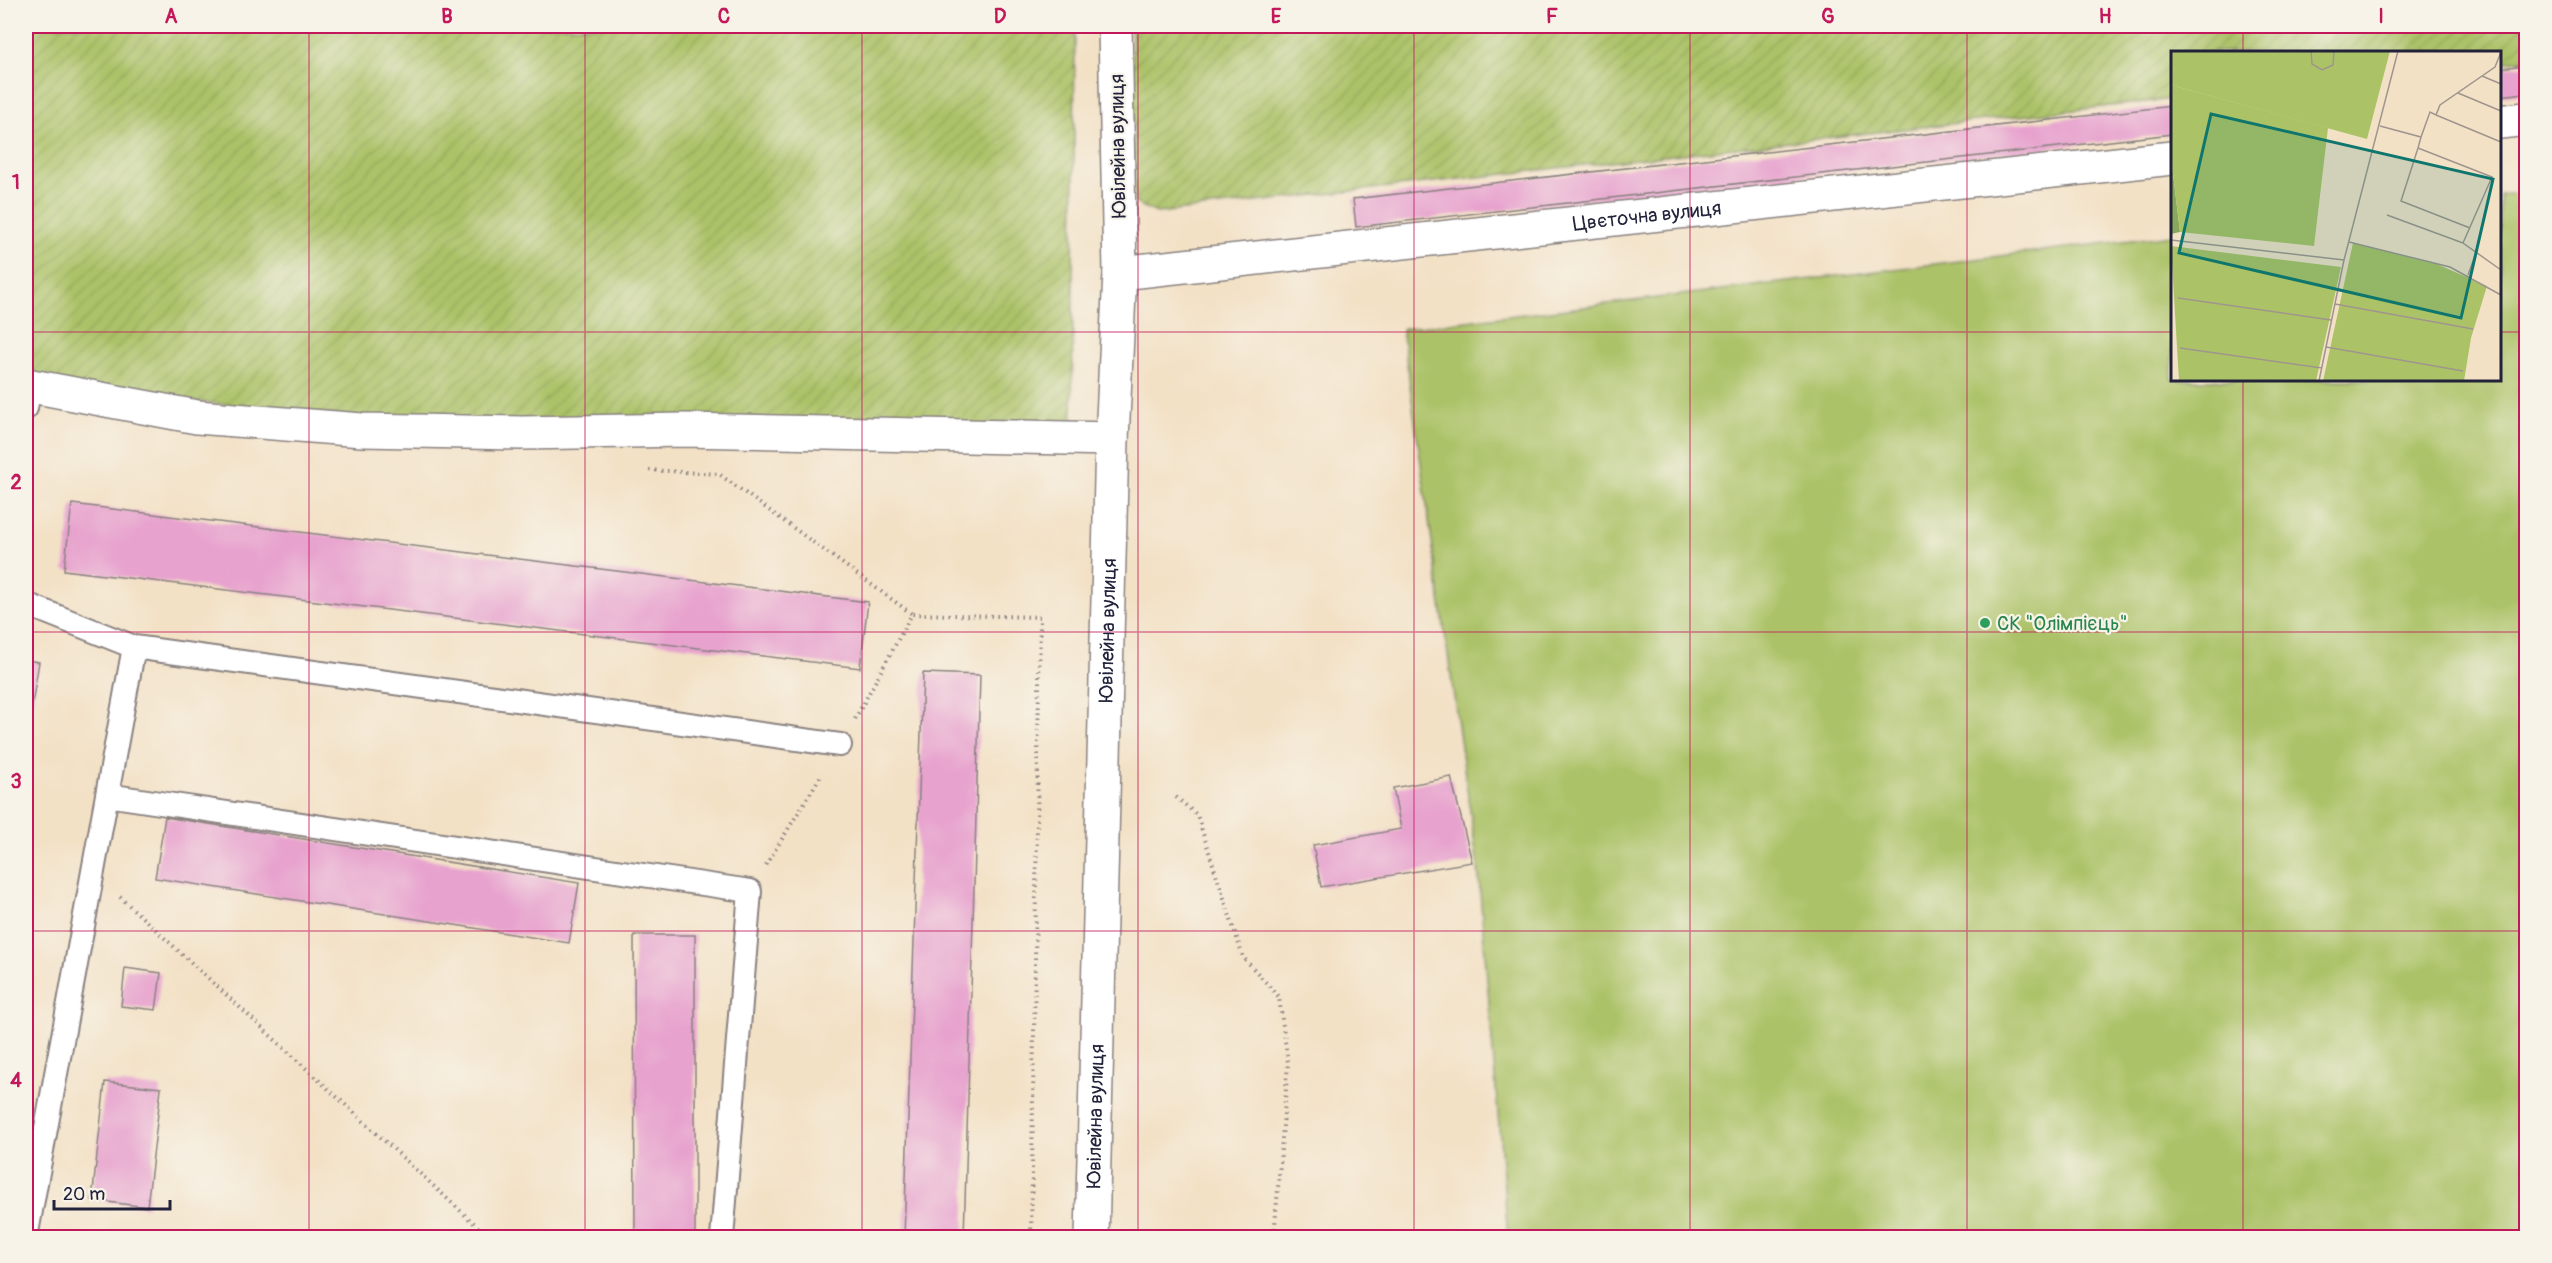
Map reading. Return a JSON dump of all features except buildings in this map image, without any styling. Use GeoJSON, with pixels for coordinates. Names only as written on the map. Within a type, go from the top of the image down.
{"type":"FeatureCollection","features":[{"type":"Feature","properties":{"kind":"street","name":"Ювілейна вулиця"},"geometry":{"type":"LineString","coordinates":[[1092,1238],[1112,439],[1120,273],[1115,26]]}},
{"type":"Feature","properties":{"kind":"street"},"geometry":{"type":"LineString","coordinates":[[2501,122],[2526,119]]}},
{"type":"Feature","properties":{"kind":"street","name":"Цвєточна вулиця"},"geometry":{"type":"LineString","coordinates":[[1120,273],[2171,158]]}},
{"type":"Feature","properties":{"kind":"street"},"geometry":{"type":"LineString","coordinates":[[27,393],[197,417],[362,430],[522,433],[684,430],[1112,439]]}},
{"type":"Feature","properties":{"kind":"lane"},"geometry":{"type":"LineString","coordinates":[[26,604],[134,647],[840,745]]}},
{"type":"Feature","properties":{"kind":"lane"},"geometry":{"type":"LineString","coordinates":[[26,1238],[134,647]]}},
{"type":"Feature","properties":{"kind":"lane"},"geometry":{"type":"LineString","coordinates":[[107,795],[750,891],[722,1238]]}},
{"type":"Feature","properties":{"kind":"path"},"geometry":{"type":"LineString","coordinates":[[648,470],[719,474],[912,614],[1040,617],[1031,1238]]}},
{"type":"Feature","properties":{"kind":"path"},"geometry":{"type":"LineString","coordinates":[[750,891],[840,745],[912,614]]}},
{"type":"Feature","properties":{"kind":"path"},"geometry":{"type":"LineString","coordinates":[[1176,797],[1197,814],[1243,957],[1278,997],[1288,1063],[1274,1238]]}},
{"type":"Feature","properties":{"kind":"path"},"geometry":{"type":"LineString","coordinates":[[117,894],[490,1238]]}},
{"type":"Feature","properties":{"kind":"green space"},"geometry":{"type":"Polygon","coordinates":[[[26,26],[1075,26],[1072,434],[522,433],[26,385],[26,26]]]}},
{"type":"Feature","properties":{"kind":"green space"},"geometry":{"type":"Polygon","coordinates":[[[1132,26],[2526,26],[2526,60],[2501,63],[2501,51],[2171,51],[2171,99],[1157,213],[1135,203],[1132,26]]]}},
{"type":"Feature","properties":{"kind":"green space","name":"СК \"Олімпієць\""},"geometry":{"type":"Polygon","coordinates":[[[2526,192],[2526,1237],[1508,1237],[1478,867],[1402,329],[2171,235],[2171,381],[2501,381],[2501,195],[2526,192]]]}},
{"type":"Feature","properties":{"kind":"place","name":"СК \"Олімпієць\""},"geometry":{"type":"Point","coordinates":[1985,623]}}]}
